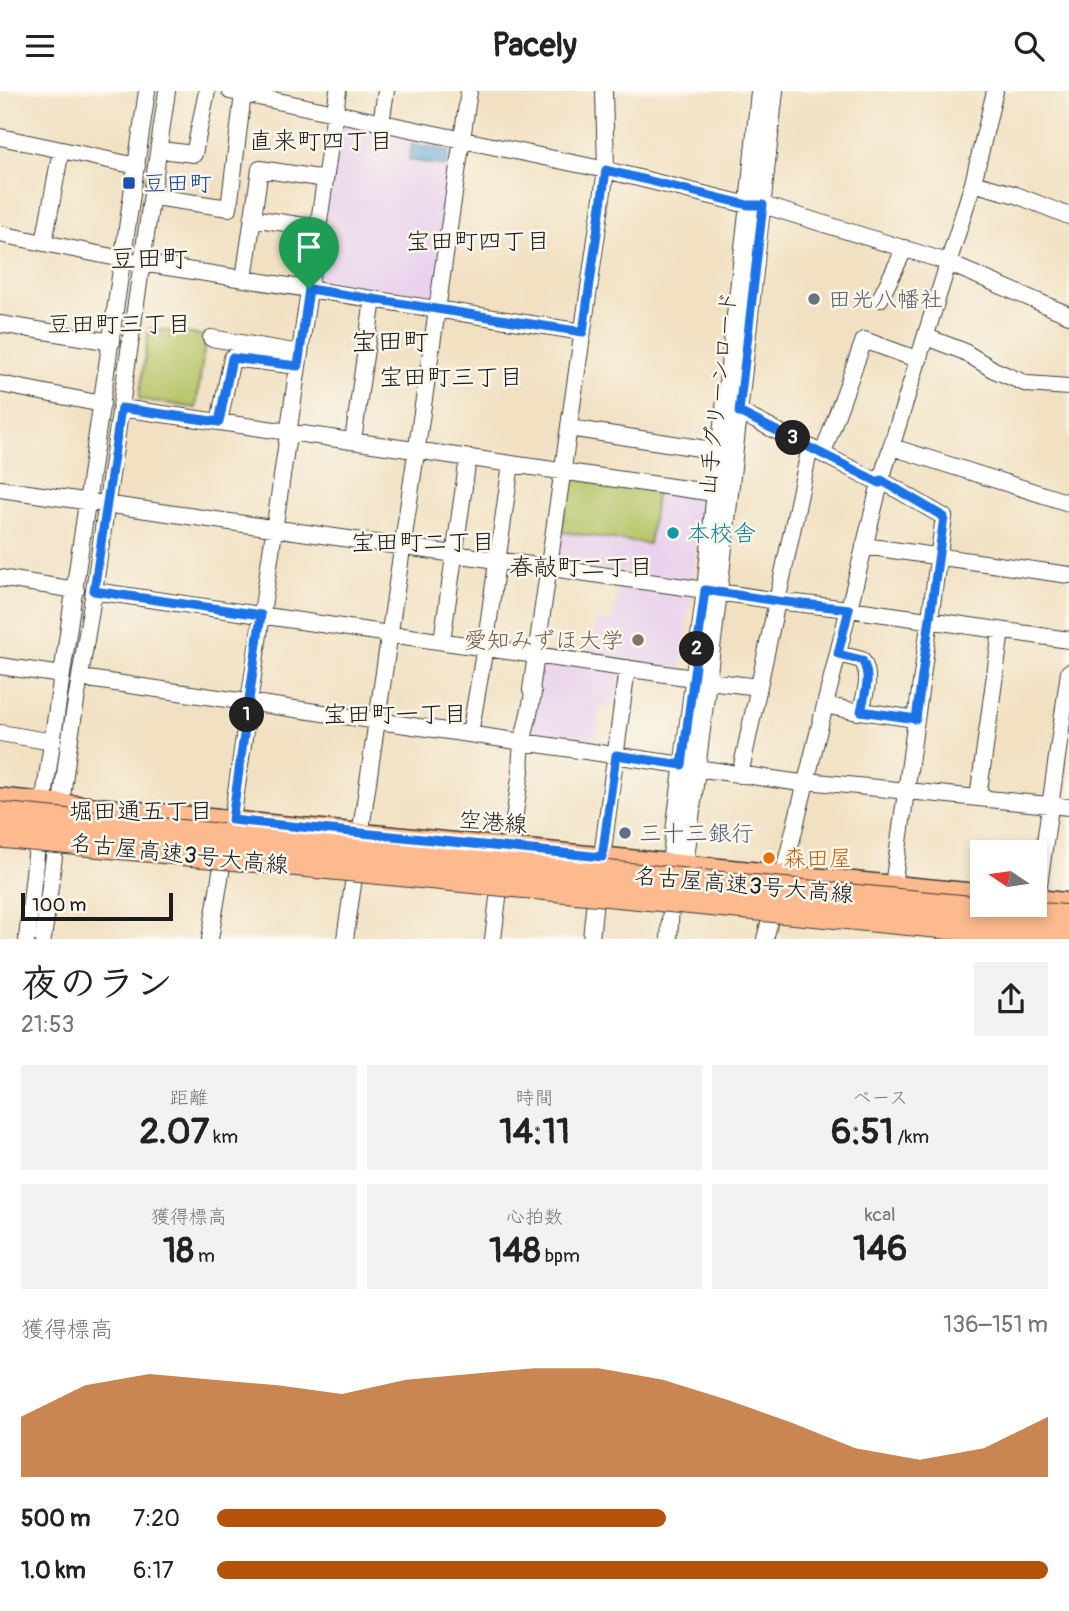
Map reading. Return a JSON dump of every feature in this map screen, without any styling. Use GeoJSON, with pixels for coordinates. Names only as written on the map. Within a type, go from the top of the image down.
{"type":"FeatureCollection","features":[{"type":"Feature","properties":{"kind":"highway","name":"名古屋高速3号大高線"},"geometry":{"type":"LineString","coordinates":[[0,814],[1069,917]]}},
{"type":"Feature","properties":{"kind":"highway"},"geometry":{"type":"LineString","coordinates":[[0,827],[115,835],[426,866],[607,900]]}},
{"type":"Feature","properties":{"kind":"highway","name":"名古屋高速3号大高線"},"geometry":{"type":"LineString","coordinates":[[0,836],[1069,939]]}},
{"type":"Feature","properties":{"kind":"main road","name":"空港線"},"geometry":{"type":"LineString","coordinates":[[0,798],[970,893]]}},
{"type":"Feature","properties":{"kind":"main road"},"geometry":{"type":"LineString","coordinates":[[0,843],[771,916],[888,934],[1007,939]]}},
{"type":"Feature","properties":{"kind":"main road"},"geometry":{"type":"LineString","coordinates":[[1047,900],[1069,902]]}},
{"type":"Feature","properties":{"kind":"street"},"geometry":{"type":"LineString","coordinates":[[27,939],[46,847],[52,803],[53,742],[62,675],[148,91]]}},
{"type":"Feature","properties":{"kind":"street"},"geometry":{"type":"LineString","coordinates":[[52,803],[69,744],[80,678],[167,91]]}},
{"type":"Feature","properties":{"kind":"street"},"geometry":{"type":"LineString","coordinates":[[169,151],[194,154],[207,91]]}},
{"type":"Feature","properties":{"kind":"street"},"geometry":{"type":"LineString","coordinates":[[232,820],[338,91]]}},
{"type":"Feature","properties":{"kind":"street"},"geometry":{"type":"LineString","coordinates":[[381,123],[386,91]]}},
{"type":"Feature","properties":{"kind":"street"},"geometry":{"type":"LineString","coordinates":[[345,939],[469,91]]}},
{"type":"Feature","properties":{"kind":"street"},"geometry":{"type":"LineString","coordinates":[[510,848],[606,170],[604,91]]}},
{"type":"Feature","properties":{"kind":"street","name":"山手グリーンロード"},"geometry":{"type":"LineString","coordinates":[[669,939],[712,591],[739,412],[755,205],[759,91]]}},
{"type":"Feature","properties":{"kind":"street","name":"山手グリーンロード"},"geometry":{"type":"LineString","coordinates":[[712,591],[714,493],[719,451],[755,205],[775,91]]}},
{"type":"Feature","properties":{"kind":"street"},"geometry":{"type":"LineString","coordinates":[[783,875],[881,482],[973,183],[995,91]]}},
{"type":"Feature","properties":{"kind":"street"},"geometry":{"type":"LineString","coordinates":[[161,198],[229,208],[237,92],[606,170],[755,205],[905,248],[1069,315]]}},
{"type":"Feature","properties":{"kind":"street"},"geometry":{"type":"LineString","coordinates":[[0,137],[137,166]]}},
{"type":"Feature","properties":{"kind":"street"},"geometry":{"type":"LineString","coordinates":[[44,243],[61,150]]}},
{"type":"Feature","properties":{"kind":"street"},"geometry":{"type":"LineString","coordinates":[[244,279],[260,169],[325,179]]}},
{"type":"Feature","properties":{"kind":"street"},"geometry":{"type":"LineString","coordinates":[[973,183],[1016,195],[1069,216]]}},
{"type":"Feature","properties":{"kind":"street"},"geometry":{"type":"LineString","coordinates":[[252,218],[318,228]]}},
{"type":"Feature","properties":{"kind":"street"},"geometry":{"type":"LineString","coordinates":[[0,234],[123,260],[583,332]]}},
{"type":"Feature","properties":{"kind":"street"},"geometry":{"type":"LineString","coordinates":[[880,299],[905,248]]}},
{"type":"Feature","properties":{"kind":"street"},"geometry":{"type":"LineString","coordinates":[[353,441],[373,299]]}},
{"type":"Feature","properties":{"kind":"street"},"geometry":{"type":"LineString","coordinates":[[0,324],[112,342]]}},
{"type":"Feature","properties":{"kind":"street"},"geometry":{"type":"LineString","coordinates":[[926,337],[963,351],[994,370],[1027,384],[1069,387]]}},
{"type":"Feature","properties":{"kind":"street"},"geometry":{"type":"LineString","coordinates":[[211,338],[299,360]]}},
{"type":"Feature","properties":{"kind":"street"},"geometry":{"type":"LineString","coordinates":[[740,775],[777,601],[817,450],[864,340],[919,360]]}},
{"type":"Feature","properties":{"kind":"street"},"geometry":{"type":"LineString","coordinates":[[219,422],[232,358],[299,360]]}},
{"type":"Feature","properties":{"kind":"street"},"geometry":{"type":"LineString","coordinates":[[0,384],[102,404]]}},
{"type":"Feature","properties":{"kind":"street"},"geometry":{"type":"LineString","coordinates":[[121,408],[714,493]]}},
{"type":"Feature","properties":{"kind":"street"},"geometry":{"type":"LineString","coordinates":[[739,412],[881,482],[944,517],[893,887]]}},
{"type":"Feature","properties":{"kind":"street"},"geometry":{"type":"LineString","coordinates":[[569,428],[719,451]]}},
{"type":"Feature","properties":{"kind":"street"},"geometry":{"type":"LineString","coordinates":[[892,447],[1069,503]]}},
{"type":"Feature","properties":{"kind":"street"},"geometry":{"type":"LineString","coordinates":[[442,641],[468,458]]}},
{"type":"Feature","properties":{"kind":"street"},"geometry":{"type":"LineString","coordinates":[[470,734],[511,464]]}},
{"type":"Feature","properties":{"kind":"street"},"geometry":{"type":"LineString","coordinates":[[0,489],[777,601],[1069,640]]}},
{"type":"Feature","properties":{"kind":"street"},"geometry":{"type":"LineString","coordinates":[[864,546],[1069,575]]}},
{"type":"Feature","properties":{"kind":"street"},"geometry":{"type":"LineString","coordinates":[[0,578],[76,590]]}},
{"type":"Feature","properties":{"kind":"street"},"geometry":{"type":"LineString","coordinates":[[94,591],[759,687]]}},
{"type":"Feature","properties":{"kind":"street"},"geometry":{"type":"LineString","coordinates":[[978,798],[1002,631]]}},
{"type":"Feature","properties":{"kind":"street"},"geometry":{"type":"LineString","coordinates":[[838,654],[862,660],[866,667],[868,678],[861,711]]}},
{"type":"Feature","properties":{"kind":"street"},"geometry":{"type":"LineString","coordinates":[[0,666],[62,675]]}},
{"type":"Feature","properties":{"kind":"street"},"geometry":{"type":"LineString","coordinates":[[602,857],[626,668]]}},
{"type":"Feature","properties":{"kind":"street"},"geometry":{"type":"LineString","coordinates":[[1045,840],[1069,672]]}},
{"type":"Feature","properties":{"kind":"street"},"geometry":{"type":"LineString","coordinates":[[80,678],[800,783],[807,781],[1069,807]]}},
{"type":"Feature","properties":{"kind":"street"},"geometry":{"type":"LineString","coordinates":[[825,705],[916,719]]}},
{"type":"Feature","properties":{"kind":"street"},"geometry":{"type":"LineString","coordinates":[[0,733],[53,742]]}},
{"type":"Feature","properties":{"kind":"street"},"geometry":{"type":"LineString","coordinates":[[43,939],[46,847]]}},
{"type":"Feature","properties":{"kind":"street"},"geometry":{"type":"LineString","coordinates":[[210,939],[222,866]]}},
{"type":"Feature","properties":{"kind":"street"},"geometry":{"type":"LineString","coordinates":[[494,939],[499,890]]}},
{"type":"Feature","properties":{"kind":"street"},"geometry":{"type":"LineString","coordinates":[[591,939],[607,900]]}},
{"type":"Feature","properties":{"kind":"street"},"geometry":{"type":"LineString","coordinates":[[765,939],[771,916]]}},
{"type":"Feature","properties":{"kind":"shaded area"},"geometry":{"type":"Polygon","coordinates":[[[339,120],[458,146],[437,304],[314,285],[339,120]]]}},
{"type":"Feature","properties":{"kind":"shaded area"},"geometry":{"type":"Polygon","coordinates":[[[567,477],[703,494],[692,579],[687,581],[555,560],[567,477]]]}},
{"type":"Feature","properties":{"kind":"shaded area","name":"愛知みずほ大学"},"geometry":{"type":"Polygon","coordinates":[[[619,582],[691,594],[681,671],[589,658],[596,620],[613,622],[619,582]]]}},
{"type":"Feature","properties":{"kind":"shaded area","name":"愛知みずほ大学"},"geometry":{"type":"Polygon","coordinates":[[[541,660],[619,668],[617,708],[600,706],[595,747],[533,738],[531,733],[541,660]]]}},
{"type":"Feature","properties":{"kind":"green space"},"geometry":{"type":"Polygon","coordinates":[[[149,328],[206,336],[196,408],[139,399],[149,328]]]}},
{"type":"Feature","properties":{"kind":"green space"},"geometry":{"type":"Polygon","coordinates":[[[569,477],[657,490],[649,544],[561,532],[569,477]]]}},
{"type":"Feature","properties":{"kind":"water"},"geometry":{"type":"Polygon","coordinates":[[[412,144],[449,151],[446,166],[409,160],[412,144]]]}},
{"type":"Feature","properties":{"kind":"place","name":"豆田町"},"geometry":{"type":"Point","coordinates":[129,183]}},
{"type":"Feature","properties":{"kind":"place","name":"田光八幡社"},"geometry":{"type":"Point","coordinates":[814,299]}},
{"type":"Feature","properties":{"kind":"place","name":"本校舎"},"geometry":{"type":"Point","coordinates":[673,533]}},
{"type":"Feature","properties":{"kind":"place","name":"愛知みずほ大学"},"geometry":{"type":"Point","coordinates":[638,640]}},
{"type":"Feature","properties":{"kind":"place","name":"三十三銀行"},"geometry":{"type":"Point","coordinates":[625,833]}},
{"type":"Feature","properties":{"kind":"place","name":"森田屋"},"geometry":{"type":"Point","coordinates":[769,858]}},
{"type":"Feature","properties":{"kind":"district","name":"直来町四丁目"},"geometry":{"type":"Point","coordinates":[321,141]}},
{"type":"Feature","properties":{"kind":"district","name":"宝田町四丁目"},"geometry":{"type":"Point","coordinates":[478,241]}},
{"type":"Feature","properties":{"kind":"district","name":"豆田町"},"geometry":{"type":"Point","coordinates":[149,259]}},
{"type":"Feature","properties":{"kind":"district","name":"豆田町三丁目"},"geometry":{"type":"Point","coordinates":[119,324]}},
{"type":"Feature","properties":{"kind":"district","name":"宝田町"},"geometry":{"type":"Point","coordinates":[390,342]}},
{"type":"Feature","properties":{"kind":"district","name":"宝田町三丁目"},"geometry":{"type":"Point","coordinates":[451,377]}},
{"type":"Feature","properties":{"kind":"district","name":"宝田町二丁目"},"geometry":{"type":"Point","coordinates":[423,542]}},
{"type":"Feature","properties":{"kind":"district","name":"春敲町二丁目"},"geometry":{"type":"Point","coordinates":[581,567]}},
{"type":"Feature","properties":{"kind":"district","name":"宝田町一丁目"},"geometry":{"type":"Point","coordinates":[395,714]}},
{"type":"Feature","properties":{"kind":"district","name":"堀田通五丁目"},"geometry":{"type":"Point","coordinates":[141,811]}},
{"type":"Feature","properties":{"kind":"route"},"geometry":{"type":"LineString","coordinates":[[606,170],[748,205],[763,205],[739,412],[880,483],[881,480],[944,517],[916,719],[861,711],[868,678],[866,667],[862,660],[838,654],[849,609],[705,590],[682,765],[616,755],[602,857],[232,820],[261,615],[94,591],[106,505],[121,408],[219,422],[232,358],[298,366],[309,289],[583,332],[606,170]]}}]}
